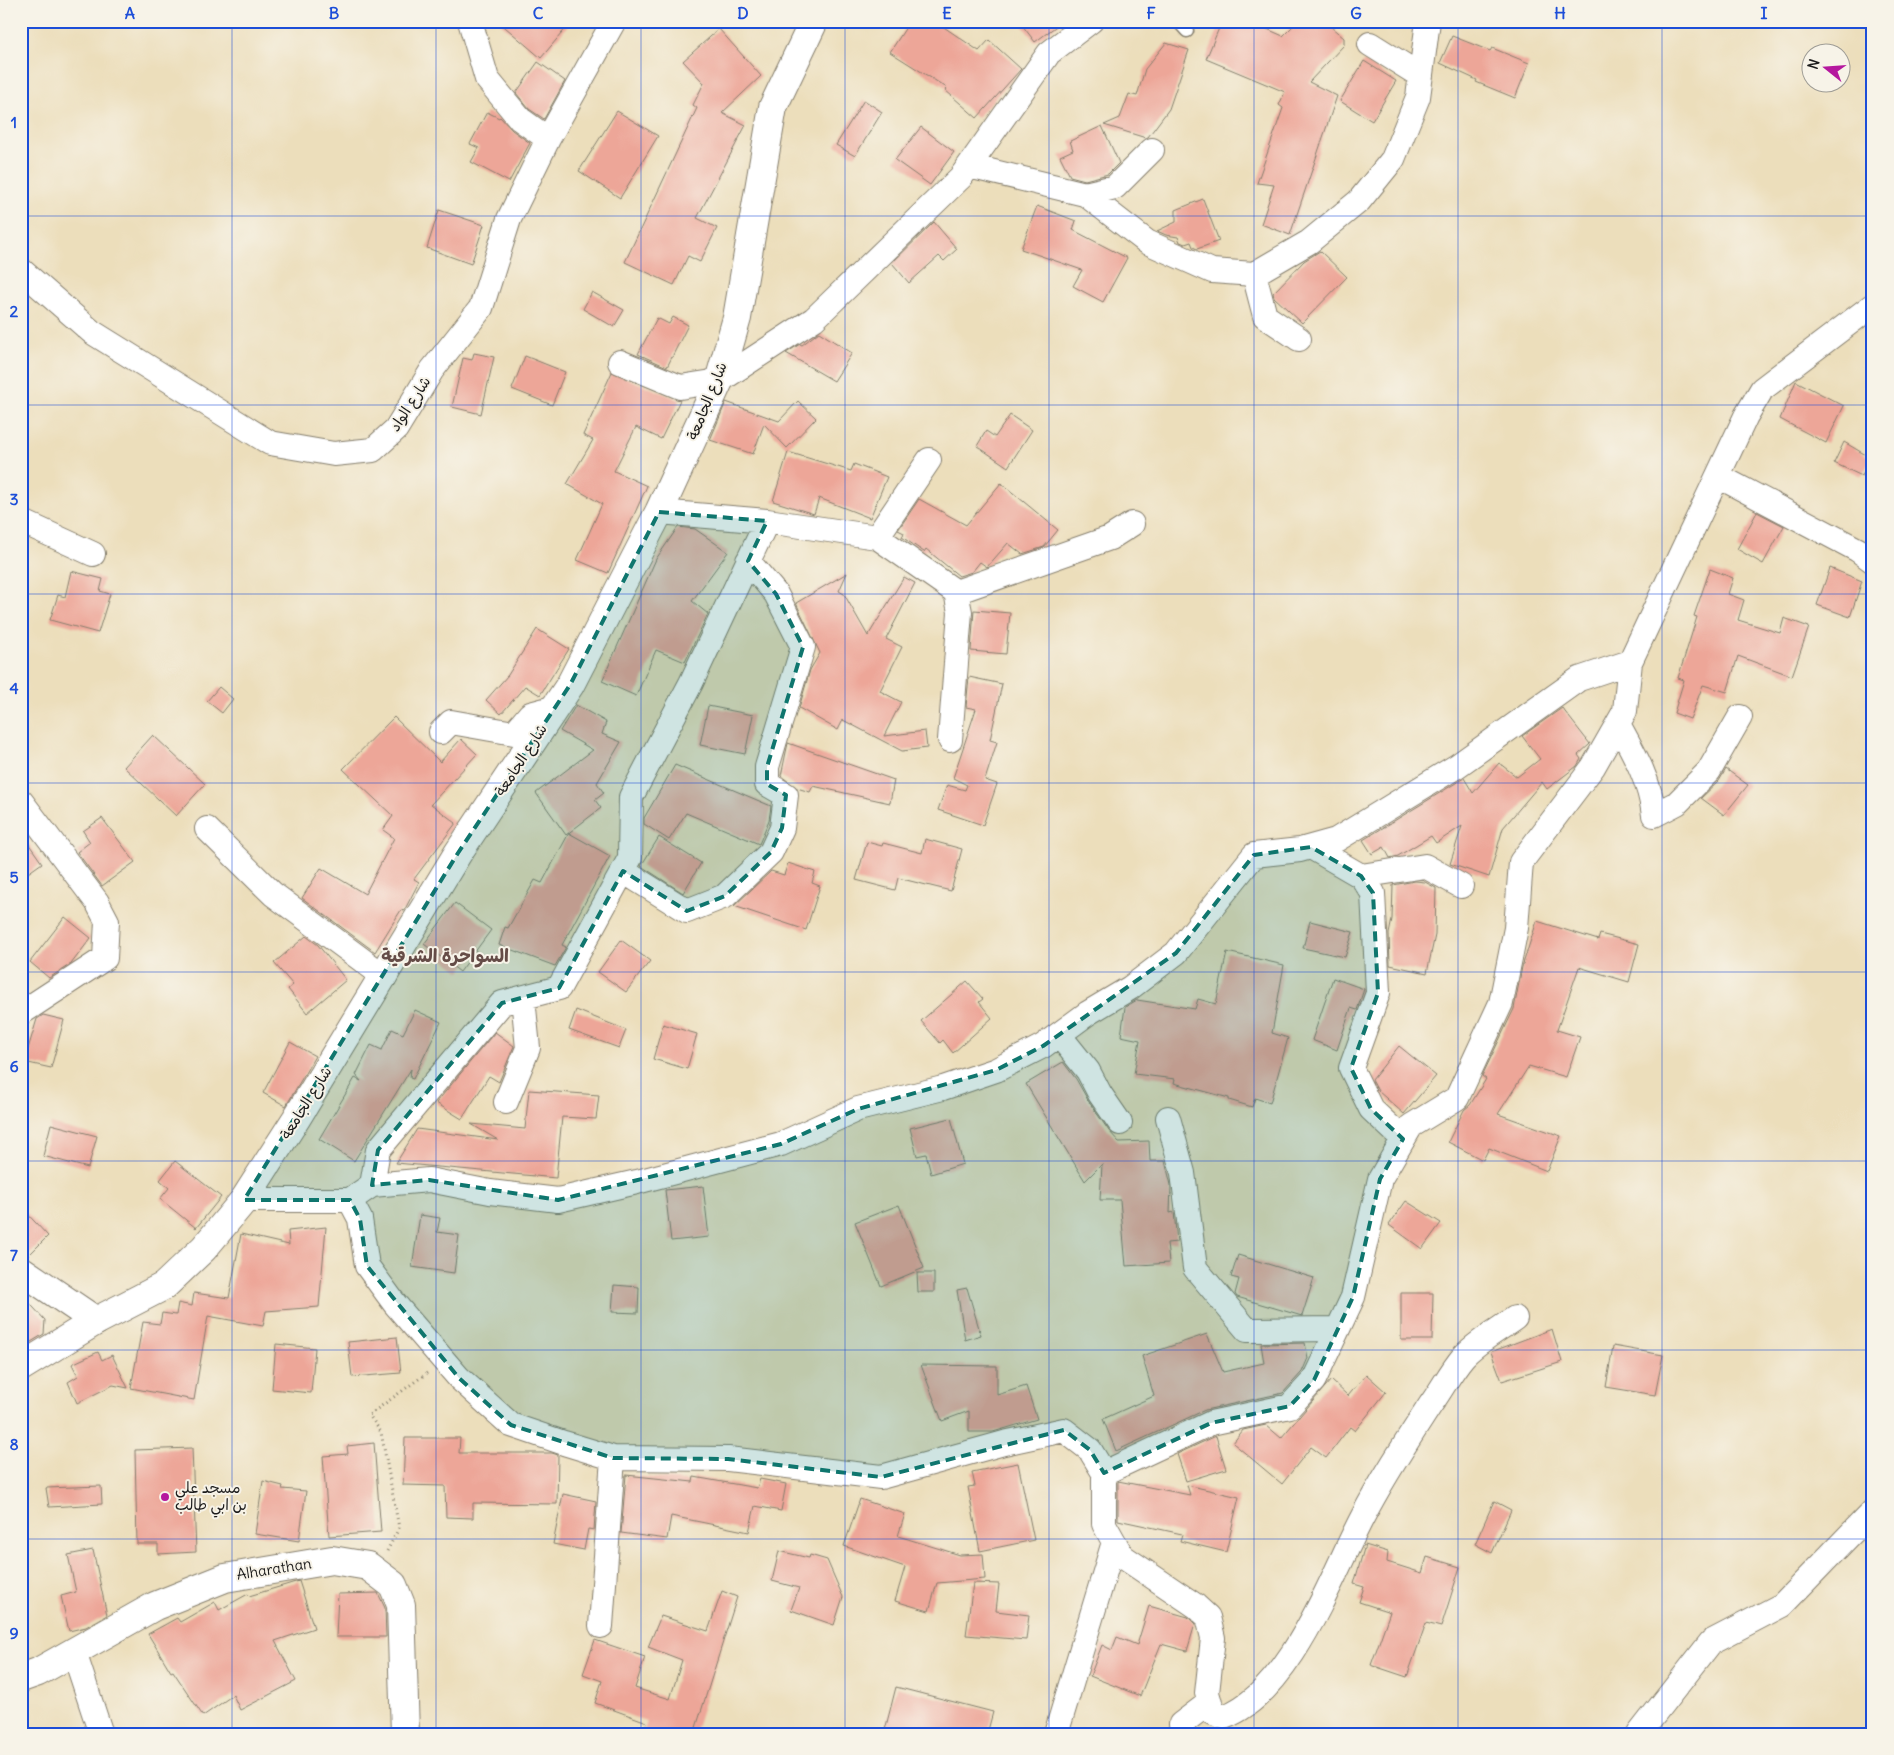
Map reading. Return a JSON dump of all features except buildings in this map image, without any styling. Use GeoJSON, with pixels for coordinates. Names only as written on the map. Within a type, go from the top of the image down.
{"type":"FeatureCollection","features":[{"type":"Feature","properties":{"kind":"main road","name":"شارع الجامعة"},"geometry":{"type":"LineString","coordinates":[[21,1367],[96,1321],[164,1286],[204,1248],[244,1200],[384,976],[458,853],[570,685],[659,512],[719,380],[737,318],[773,107],[814,21]]}},
{"type":"Feature","properties":{"kind":"main road"},"geometry":{"type":"LineString","coordinates":[[21,1270],[96,1321]]}},
{"type":"Feature","properties":{"kind":"main road","name":"Alharathan"},"geometry":{"type":"LineString","coordinates":[[21,1678],[38,1672],[155,1606],[225,1578],[332,1560],[368,1566],[393,1585],[401,1605],[405,1734]]}},
{"type":"Feature","properties":{"kind":"street"},"geometry":{"type":"LineString","coordinates":[[470,21],[487,79],[520,119],[548,139]]}},
{"type":"Feature","properties":{"kind":"street","name":"شارع الواد"},"geometry":{"type":"LineString","coordinates":[[21,270],[92,332],[270,443],[334,454],[373,450],[396,430],[432,370],[481,308],[509,219],[548,139],[614,21]]}},
{"type":"Feature","properties":{"kind":"street"},"geometry":{"type":"LineString","coordinates":[[620,362],[680,386],[719,380],[814,319],[961,177],[1049,53],[1091,21]]}},
{"type":"Feature","properties":{"kind":"street"},"geometry":{"type":"LineString","coordinates":[[970,166],[1085,194],[1147,242],[1212,272],[1254,274],[1309,242],[1359,201],[1393,159],[1418,96],[1428,21]]}},
{"type":"Feature","properties":{"kind":"street"},"geometry":{"type":"LineString","coordinates":[[1370,44],[1421,76]]}},
{"type":"Feature","properties":{"kind":"street"},"geometry":{"type":"LineString","coordinates":[[1085,194],[1115,187],[1152,150]]}},
{"type":"Feature","properties":{"kind":"street"},"geometry":{"type":"LineString","coordinates":[[1254,274],[1265,316],[1299,339]]}},
{"type":"Feature","properties":{"kind":"street"},"geometry":{"type":"LineString","coordinates":[[1104,1473],[1211,1423],[1290,1406],[1314,1380],[1353,1297],[1380,1178],[1411,1126],[1457,1098],[1501,1003],[1516,928],[1520,862],[1593,767],[1625,711],[1630,662],[1746,416],[1762,390],[1873,304]]}},
{"type":"Feature","properties":{"kind":"street"},"geometry":{"type":"LineString","coordinates":[[877,538],[929,460]]}},
{"type":"Feature","properties":{"kind":"street"},"geometry":{"type":"LineString","coordinates":[[1718,476],[1858,550],[1873,561]]}},
{"type":"Feature","properties":{"kind":"street"},"geometry":{"type":"LineString","coordinates":[[659,512],[767,521],[877,538],[956,592],[960,612],[950,740]]}},
{"type":"Feature","properties":{"kind":"street"},"geometry":{"type":"LineString","coordinates":[[21,521],[93,554]]}},
{"type":"Feature","properties":{"kind":"street"},"geometry":{"type":"LineString","coordinates":[[372,1186],[378,1150],[502,1003],[559,988],[630,858],[631,797],[690,683],[767,521]]}},
{"type":"Feature","properties":{"kind":"street"},"geometry":{"type":"LineString","coordinates":[[956,592],[1110,538],[1132,524]]}},
{"type":"Feature","properties":{"kind":"street"},"geometry":{"type":"LineString","coordinates":[[623,871],[688,911],[725,896],[771,852],[782,828],[786,794],[767,784],[767,767],[782,722],[803,646],[776,594],[748,561]]}},
{"type":"Feature","properties":{"kind":"street"},"geometry":{"type":"LineString","coordinates":[[244,1200],[350,1200],[372,1186],[429,1180],[490,1192],[558,1200],[637,1182],[781,1144],[858,1109],[943,1088],[996,1070],[1043,1046],[1088,1013],[1130,988],[1176,953],[1254,855],[1311,847],[1336,840],[1457,766],[1579,680],[1630,662]]}},
{"type":"Feature","properties":{"kind":"street"},"geometry":{"type":"LineString","coordinates":[[441,732],[451,722],[514,733],[530,714],[556,707]]}},
{"type":"Feature","properties":{"kind":"street"},"geometry":{"type":"LineString","coordinates":[[1618,724],[1642,769],[1652,796],[1654,815],[1678,804],[1709,771],[1740,717]]}},
{"type":"Feature","properties":{"kind":"street"},"geometry":{"type":"LineString","coordinates":[[21,801],[97,902],[107,921],[105,958],[21,1013]]}},
{"type":"Feature","properties":{"kind":"street"},"geometry":{"type":"LineString","coordinates":[[207,829],[273,894],[384,976]]}},
{"type":"Feature","properties":{"kind":"street"},"geometry":{"type":"LineString","coordinates":[[1311,847],[1361,876],[1373,893],[1378,993],[1351,1068],[1371,1109],[1403,1139]]}},
{"type":"Feature","properties":{"kind":"street"},"geometry":{"type":"LineString","coordinates":[[1361,876],[1425,866],[1461,886]]}},
{"type":"Feature","properties":{"kind":"street"},"geometry":{"type":"LineString","coordinates":[[506,1102],[528,1048],[523,998]]}},
{"type":"Feature","properties":{"kind":"street"},"geometry":{"type":"LineString","coordinates":[[1058,1035],[1088,1071],[1100,1094],[1120,1123]]}},
{"type":"Feature","properties":{"kind":"street"},"geometry":{"type":"LineString","coordinates":[[1168,1118],[1183,1173],[1195,1268],[1247,1330],[1338,1329]]}},
{"type":"Feature","properties":{"kind":"street"},"geometry":{"type":"LineString","coordinates":[[350,1200],[360,1220],[367,1266],[395,1304],[459,1378],[511,1424],[613,1458],[728,1459],[881,1477],[1004,1442],[1064,1430],[1090,1450],[1104,1473],[1104,1524],[1122,1556],[1196,1606],[1208,1617],[1213,1638],[1207,1693],[1213,1713],[1224,1717],[1239,1711],[1278,1671],[1306,1631],[1362,1517],[1463,1356],[1515,1318]]}},
{"type":"Feature","properties":{"kind":"street"},"geometry":{"type":"LineString","coordinates":[[601,1626],[613,1458]]}},
{"type":"Feature","properties":{"kind":"street"},"geometry":{"type":"LineString","coordinates":[[1639,1734],[1711,1642],[1782,1605],[1873,1511]]}},
{"type":"Feature","properties":{"kind":"street"},"geometry":{"type":"LineString","coordinates":[[1056,1734],[1114,1542]]}},
{"type":"Feature","properties":{"kind":"street"},"geometry":{"type":"LineString","coordinates":[[74,1652],[101,1734]]}},
{"type":"Feature","properties":{"kind":"street"},"geometry":{"type":"LineString","coordinates":[[1182,1734],[1181,1724],[1210,1702]]}},
{"type":"Feature","properties":{"kind":"path"},"geometry":{"type":"LineString","coordinates":[[377,1572],[399,1528],[381,1432],[369,1415],[444,1360]]}},
{"type":"Feature","properties":{"kind":"highlighted area"},"geometry":{"type":"Polygon","coordinates":[[[659,512],[767,521],[748,561],[776,594],[803,647],[767,767],[767,784],[786,795],[782,828],[771,852],[725,896],[687,911],[623,871],[559,988],[502,1003],[378,1150],[372,1185],[429,1180],[558,1200],[781,1144],[858,1109],[996,1070],[1043,1046],[1176,953],[1254,855],[1311,847],[1361,876],[1373,893],[1378,993],[1351,1068],[1371,1109],[1403,1139],[1380,1179],[1353,1297],[1314,1380],[1290,1406],[1211,1423],[1104,1473],[1090,1450],[1064,1430],[881,1477],[728,1459],[613,1458],[511,1425],[459,1378],[367,1266],[360,1219],[350,1200],[244,1200],[458,853],[570,685],[659,512]]]}},
{"type":"Feature","properties":{"kind":"place","name":"مسجد علي بن ابي طالب"},"geometry":{"type":"Point","coordinates":[165,1497]}},
{"type":"Feature","properties":{"kind":"district","name":"السواحرة الشرقية"},"geometry":{"type":"Point","coordinates":[445,956]}}]}
